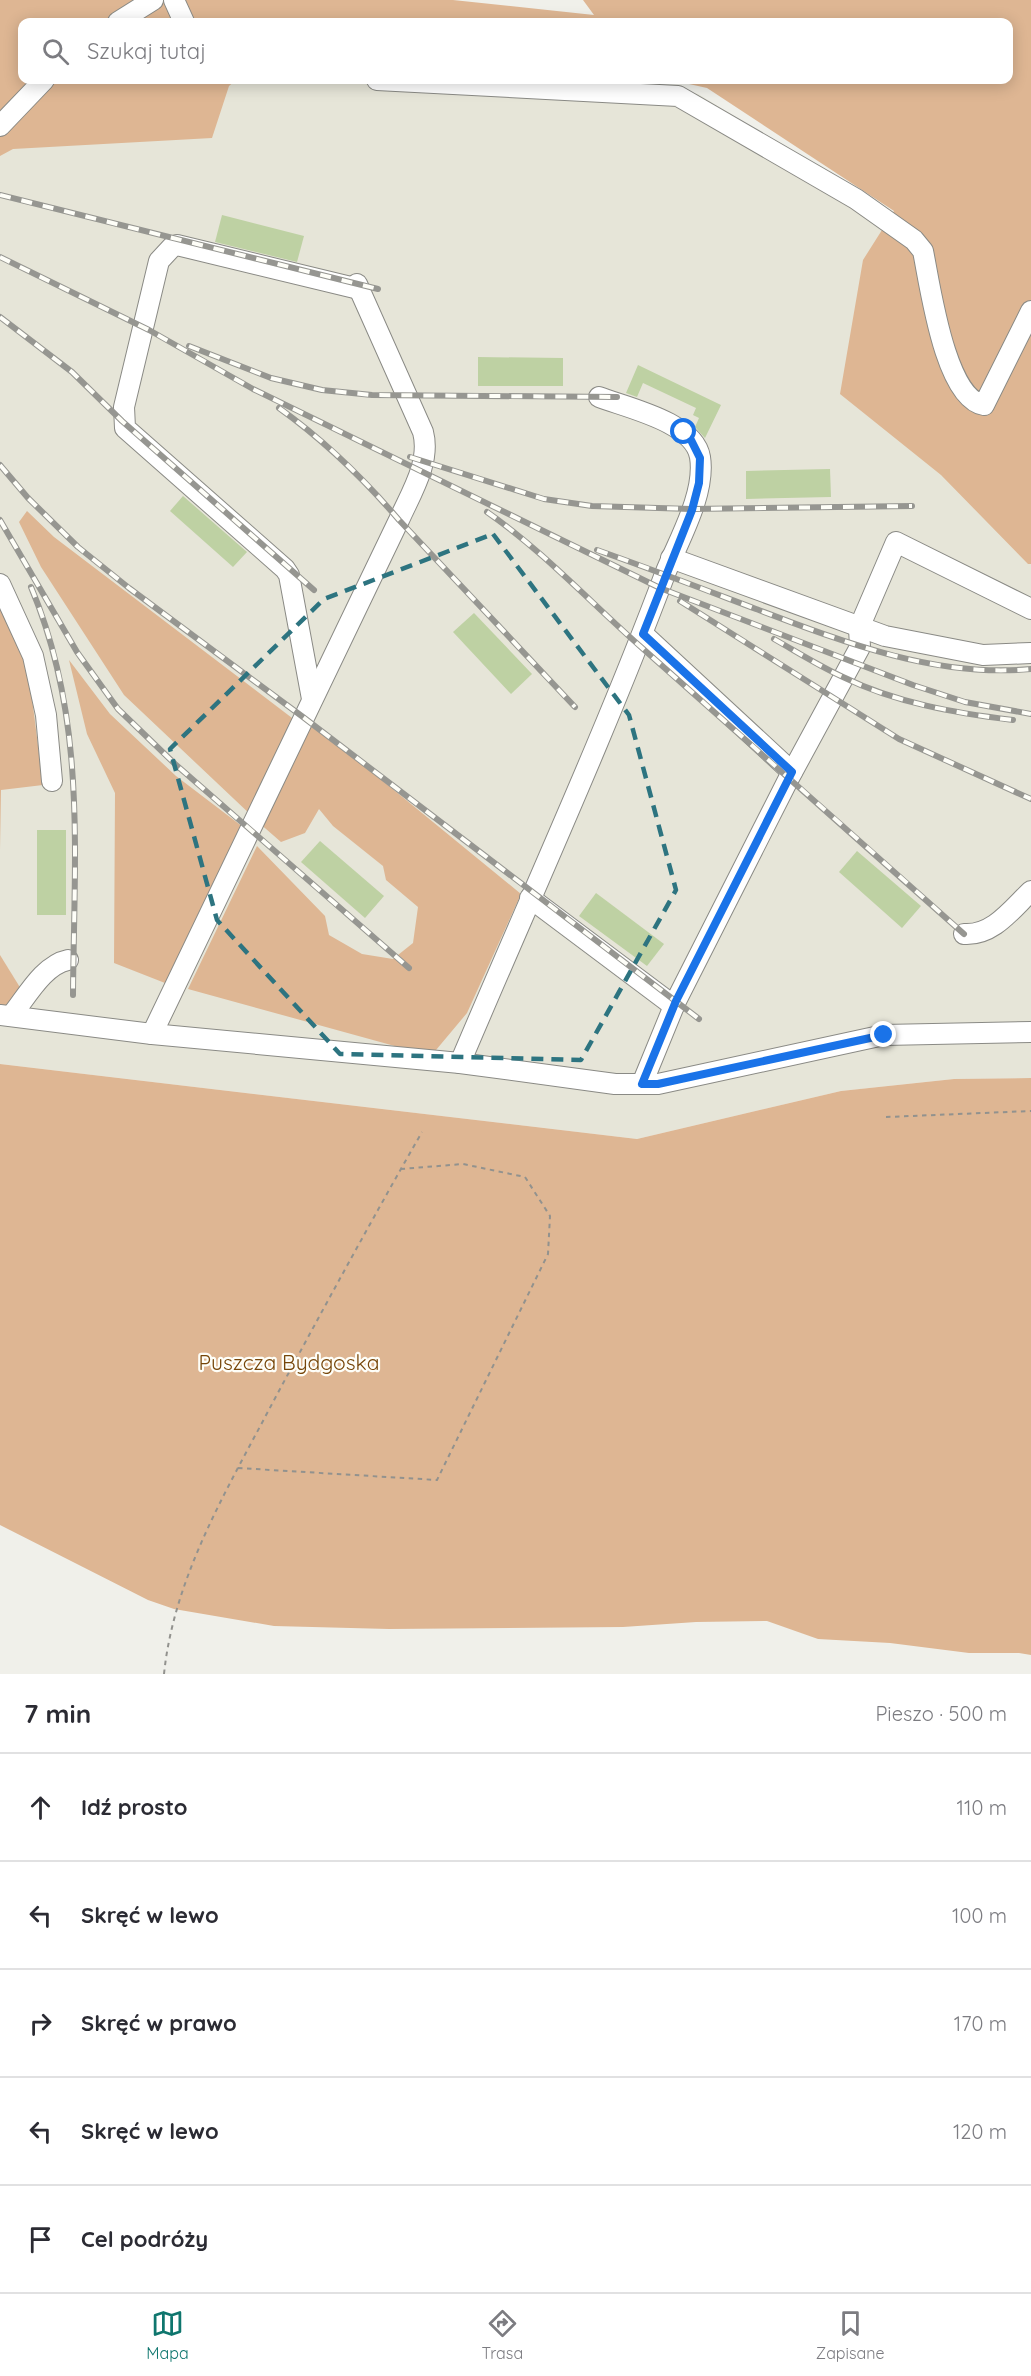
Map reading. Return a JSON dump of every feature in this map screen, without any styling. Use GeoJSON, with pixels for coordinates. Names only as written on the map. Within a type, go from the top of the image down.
{"type":"FeatureCollection","features":[{"type":"Feature","properties":{"kind":"lane"},"geometry":{"type":"LineString","coordinates":[[124,18],[153,0]]}},
{"type":"Feature","properties":{"kind":"lane"},"geometry":{"type":"LineString","coordinates":[[174,0],[182,18]]}},
{"type":"Feature","properties":{"kind":"lane"},"geometry":{"type":"LineString","coordinates":[[0,126],[40,84]]}},
{"type":"Feature","properties":{"kind":"lane"},"geometry":{"type":"LineString","coordinates":[[452,84],[678,96],[856,199],[914,240],[923,251],[947,360],[969,398],[978,404],[984,405],[1031,311]]}},
{"type":"Feature","properties":{"kind":"lane"},"geometry":{"type":"LineString","coordinates":[[152,1034],[399,520],[421,470],[425,449],[423,432],[358,286],[177,245],[172,247],[159,261],[124,407],[125,428],[289,575],[312,699]]}},
{"type":"Feature","properties":{"kind":"lane"},"geometry":{"type":"LineString","coordinates":[[460,1063],[643,634],[671,558],[692,510],[699,483],[700,458],[696,448],[684,432],[675,426],[599,397]]}},
{"type":"Feature","properties":{"kind":"lane"},"geometry":{"type":"LineString","coordinates":[[642,1084],[674,1006],[792,772],[860,647],[859,628],[896,542],[1031,609]]}},
{"type":"Feature","properties":{"kind":"lane"},"geometry":{"type":"LineString","coordinates":[[671,558],[885,636],[983,655],[1031,653]]}},
{"type":"Feature","properties":{"kind":"lane"},"geometry":{"type":"LineString","coordinates":[[0,584],[33,656],[46,715],[51,781]]}},
{"type":"Feature","properties":{"kind":"lane"},"geometry":{"type":"LineString","coordinates":[[643,634],[792,772]]}},
{"type":"Feature","properties":{"kind":"lane"},"geometry":{"type":"LineString","coordinates":[[964,934],[982,933],[999,922],[1031,891]]}},
{"type":"Feature","properties":{"kind":"lane"},"geometry":{"type":"LineString","coordinates":[[530,898],[674,1006]]}},
{"type":"Feature","properties":{"kind":"lane"},"geometry":{"type":"LineString","coordinates":[[6,1016],[48,970],[58,962],[68,960]]}},
{"type":"Feature","properties":{"kind":"lane"},"geometry":{"type":"LineString","coordinates":[[6,1016],[152,1034],[460,1063],[615,1084],[658,1084],[884,1035],[1031,1032]]}},
{"type":"Feature","properties":{"kind":"path"},"geometry":{"type":"LineString","coordinates":[[886,1117],[1031,1111]]}},
{"type":"Feature","properties":{"kind":"path"},"geometry":{"type":"LineString","coordinates":[[164,1674],[167,1648],[183,1587],[238,1468],[336,1285],[422,1132]]}},
{"type":"Feature","properties":{"kind":"path"},"geometry":{"type":"LineString","coordinates":[[238,1468],[437,1480],[548,1254],[550,1216],[525,1177],[463,1164],[401,1169]]}},
{"type":"Feature","properties":{"kind":"highlighted area"},"geometry":{"type":"Polygon","coordinates":[[[493,534],[629,715],[676,890],[581,1060],[340,1054],[217,920],[170,749],[324,599],[493,534]]]}},
{"type":"Feature","properties":{"kind":"shaded area"},"geometry":{"type":"Polygon","coordinates":[[[28,84],[601,84],[673,88],[698,94],[929,235],[1031,288],[1031,1078],[954,1079],[841,1091],[637,1139],[0,1064],[0,112],[28,84]]]}},
{"type":"Feature","properties":{"kind":"green space"},"geometry":{"type":"Polygon","coordinates":[[[0,0],[453,0],[594,15],[583,0],[1031,0],[1031,564],[1028,564],[941,475],[840,394],[863,260],[894,211],[707,88],[689,84],[1013,84],[1013,18],[18,18],[18,84],[231,84],[212,138],[13,149],[0,156],[0,0]]]}},
{"type":"Feature","properties":{"kind":"green space"},"geometry":{"type":"Polygon","coordinates":[[[27,511],[54,537],[296,721],[252,816],[124,695],[41,567],[19,522],[27,511]]]}},
{"type":"Feature","properties":{"kind":"green space"},"geometry":{"type":"Polygon","coordinates":[[[0,599],[27,659],[43,785],[1,790],[0,850],[0,599]]]}},
{"type":"Feature","properties":{"kind":"green space"},"geometry":{"type":"Polygon","coordinates":[[[69,660],[110,714],[176,776],[243,827],[165,983],[114,963],[115,793],[87,734],[69,660]]]}},
{"type":"Feature","properties":{"kind":"green space"},"geometry":{"type":"Polygon","coordinates":[[[312,723],[521,894],[467,1013],[431,1056],[188,989],[257,846],[325,916],[329,935],[362,954],[393,959],[413,943],[418,907],[386,880],[383,866],[333,826],[319,809],[305,833],[281,842],[258,822],[312,723]]]}},
{"type":"Feature","properties":{"kind":"green space"},"geometry":{"type":"Polygon","coordinates":[[[0,955],[21,989],[4,1008],[0,1007],[0,955]]]}},
{"type":"Feature","properties":{"kind":"green space","name":"Puszcza Bydgoska"},"geometry":{"type":"Polygon","coordinates":[[[0,1064],[637,1139],[841,1091],[954,1079],[1031,1078],[1031,1655],[969,1653],[890,1643],[818,1639],[767,1621],[696,1622],[623,1627],[389,1629],[274,1626],[174,1609],[148,1600],[0,1525],[0,1064]]]}},
{"type":"Feature","properties":{"kind":"building"},"geometry":{"type":"Polygon","coordinates":[[[222,215],[304,236],[297,262],[215,242],[222,215]]]}},
{"type":"Feature","properties":{"kind":"building"},"geometry":{"type":"Polygon","coordinates":[[[478,357],[563,358],[563,386],[478,386],[478,357]]]}},
{"type":"Feature","properties":{"kind":"building"},"geometry":{"type":"Polygon","coordinates":[[[638,365],[721,405],[705,438],[695,427],[699,418],[693,415],[696,408],[643,383],[637,397],[626,393],[638,365]]]}},
{"type":"Feature","properties":{"kind":"building"},"geometry":{"type":"Polygon","coordinates":[[[830,469],[831,497],[746,499],[746,471],[830,469]]]}},
{"type":"Feature","properties":{"kind":"building"},"geometry":{"type":"Polygon","coordinates":[[[183,496],[247,552],[233,567],[170,511],[183,496]]]}},
{"type":"Feature","properties":{"kind":"building"},"geometry":{"type":"Polygon","coordinates":[[[474,613],[532,674],[511,694],[453,632],[474,613]]]}},
{"type":"Feature","properties":{"kind":"building"},"geometry":{"type":"Polygon","coordinates":[[[37,830],[66,830],[66,915],[37,915],[37,830]]]}},
{"type":"Feature","properties":{"kind":"building"},"geometry":{"type":"Polygon","coordinates":[[[320,841],[384,896],[365,918],[301,862],[320,841]]]}},
{"type":"Feature","properties":{"kind":"building"},"geometry":{"type":"Polygon","coordinates":[[[857,851],[921,906],[902,928],[839,872],[857,851]]]}},
{"type":"Feature","properties":{"kind":"building"},"geometry":{"type":"Polygon","coordinates":[[[596,893],[664,944],[647,966],[579,916],[596,893]]]}},
{"type":"Feature","properties":{"kind":"railway"},"geometry":{"type":"LineString","coordinates":[[0,195],[378,289]]}},
{"type":"Feature","properties":{"kind":"railway"},"geometry":{"type":"LineString","coordinates":[[0,257],[149,330],[253,389],[660,588],[913,685],[965,702],[1031,714]]}},
{"type":"Feature","properties":{"kind":"railway"},"geometry":{"type":"LineString","coordinates":[[0,317],[72,372],[122,421],[314,590]]}},
{"type":"Feature","properties":{"kind":"railway"},"geometry":{"type":"LineString","coordinates":[[189,346],[271,378],[322,390],[372,395],[617,397]]}},
{"type":"Feature","properties":{"kind":"railway"},"geometry":{"type":"LineString","coordinates":[[279,408],[328,447],[372,489],[575,707]]}},
{"type":"Feature","properties":{"kind":"railway"},"geometry":{"type":"LineString","coordinates":[[410,457],[544,499],[592,506],[691,509],[912,506]]}},
{"type":"Feature","properties":{"kind":"railway"},"geometry":{"type":"LineString","coordinates":[[0,465],[28,498],[78,547],[129,588],[303,717],[699,1019]]}},
{"type":"Feature","properties":{"kind":"railway"},"geometry":{"type":"LineString","coordinates":[[487,512],[547,560],[641,647],[964,934]]}},
{"type":"Feature","properties":{"kind":"railway"},"geometry":{"type":"LineString","coordinates":[[0,520],[77,652],[118,709],[175,764],[409,968]]}},
{"type":"Feature","properties":{"kind":"railway"},"geometry":{"type":"LineString","coordinates":[[597,550],[822,634],[890,655],[960,668],[1031,669]]}},
{"type":"Feature","properties":{"kind":"railway"},"geometry":{"type":"LineString","coordinates":[[31,587],[49,637],[61,687],[69,737],[75,839],[73,995]]}},
{"type":"Feature","properties":{"kind":"railway"},"geometry":{"type":"LineString","coordinates":[[680,601],[899,739],[1031,799]]}},
{"type":"Feature","properties":{"kind":"railway"},"geometry":{"type":"LineString","coordinates":[[774,639],[834,673],[884,694],[926,706],[1013,720]]}},
{"type":"Feature","properties":{"kind":"route"},"geometry":{"type":"LineString","coordinates":[[684,432],[696,448],[700,458],[699,483],[692,510],[671,558],[643,634],[792,772],[676,1001],[642,1084],[658,1084],[884,1035]]}}]}
